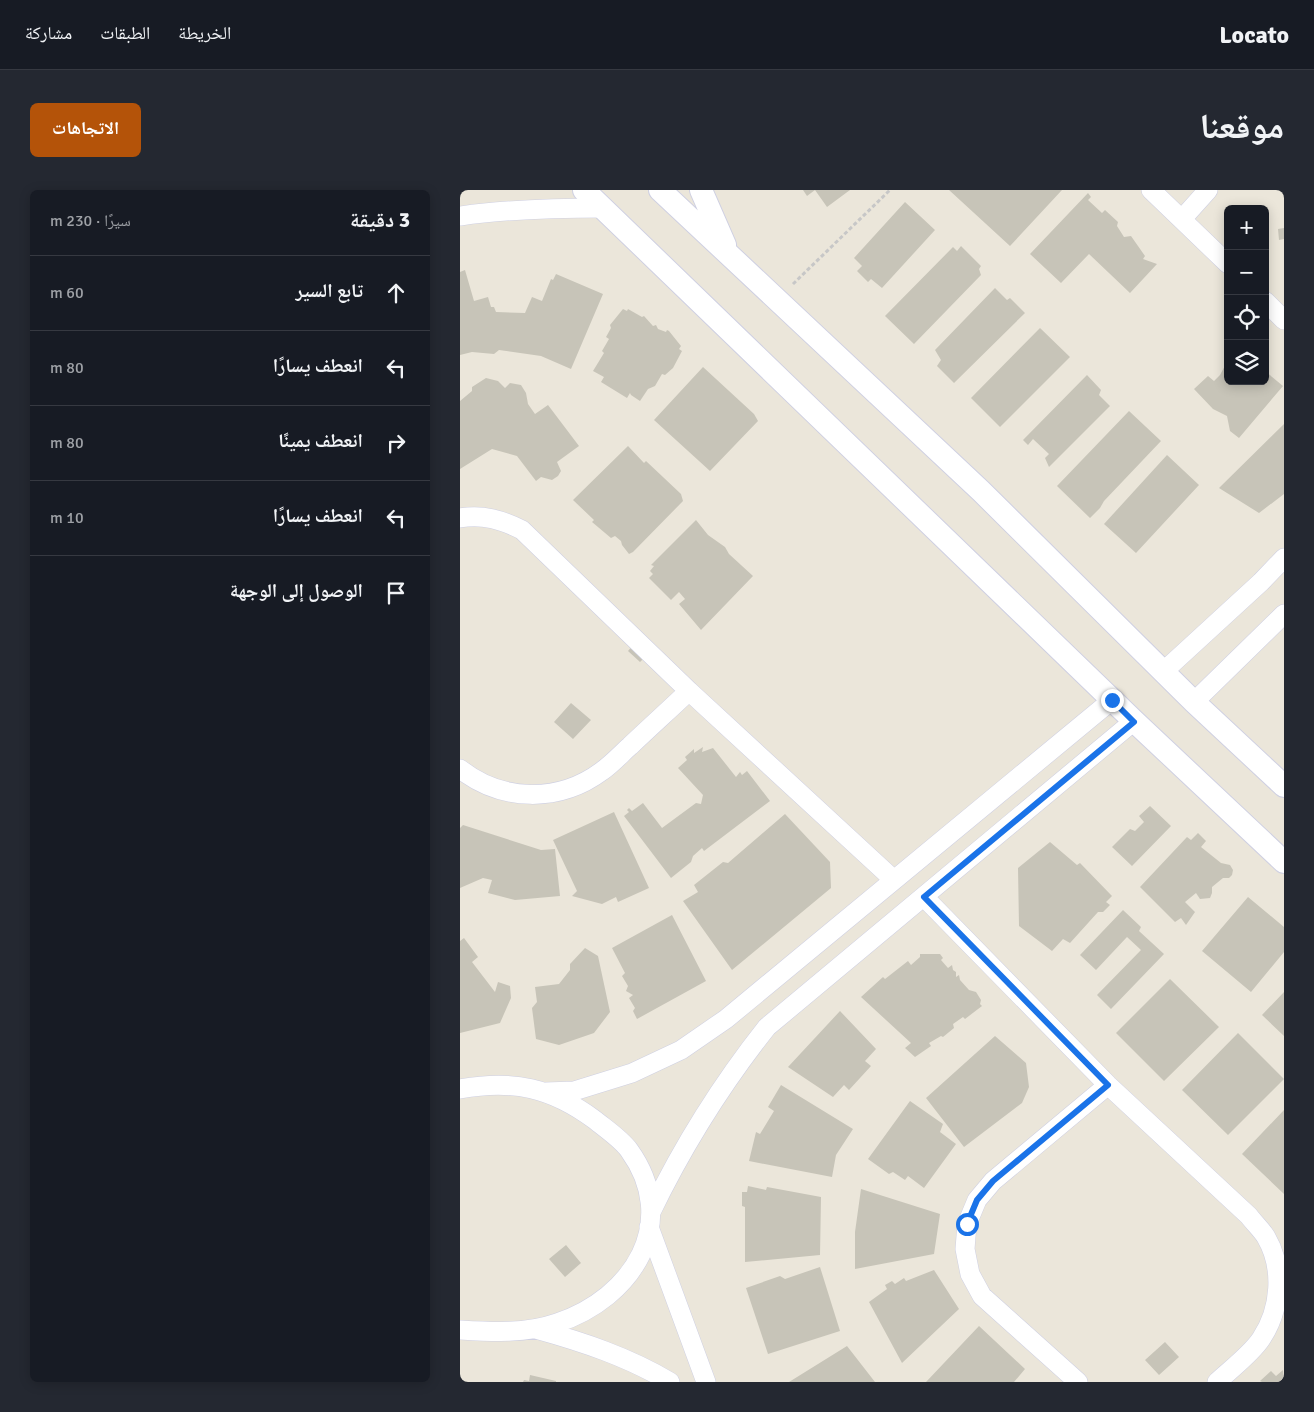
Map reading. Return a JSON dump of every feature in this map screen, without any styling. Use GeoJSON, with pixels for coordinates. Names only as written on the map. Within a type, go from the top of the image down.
{"type":"FeatureCollection","features":[{"type":"Feature","properties":{"kind":"street"},"geometry":{"type":"LineString","coordinates":[[584,190],[1134,722],[1284,862]]}},
{"type":"Feature","properties":{"kind":"street"},"geometry":{"type":"LineString","coordinates":[[660,190],[981,491],[1194,702],[1284,786]]}},
{"type":"Feature","properties":{"kind":"street"},"geometry":{"type":"LineString","coordinates":[[701,190],[730,255]]}},
{"type":"Feature","properties":{"kind":"street"},"geometry":{"type":"LineString","coordinates":[[1151,190],[1224,260]]}},
{"type":"Feature","properties":{"kind":"street"},"geometry":{"type":"LineString","coordinates":[[1182,219],[1208,190]]}},
{"type":"Feature","properties":{"kind":"street"},"geometry":{"type":"LineString","coordinates":[[460,216],[495,211],[603,208]]}},
{"type":"Feature","properties":{"kind":"street"},"geometry":{"type":"LineString","coordinates":[[1269,305],[1284,320]]}},
{"type":"Feature","properties":{"kind":"street"},"geometry":{"type":"LineString","coordinates":[[460,518],[483,516],[503,520],[522,530],[690,691],[894,880]]}},
{"type":"Feature","properties":{"kind":"street"},"geometry":{"type":"LineString","coordinates":[[1164,671],[1261,582],[1284,558]]}},
{"type":"Feature","properties":{"kind":"street"},"geometry":{"type":"LineString","coordinates":[[1194,702],[1284,614]]}},
{"type":"Feature","properties":{"kind":"street"},"geometry":{"type":"LineString","coordinates":[[460,769],[470,777],[492,788],[514,794],[538,795],[561,791],[583,783],[603,771],[690,691]]}},
{"type":"Feature","properties":{"kind":"street"},"geometry":{"type":"LineString","coordinates":[[460,1081],[481,1085],[514,1086],[546,1092],[574,1091],[640,1070],[681,1050],[726,1019],[1112,700]]}},
{"type":"Feature","properties":{"kind":"street"},"geometry":{"type":"LineString","coordinates":[[460,1330],[504,1333],[535,1329],[557,1323],[582,1313],[606,1298],[625,1281],[639,1260],[648,1237],[650,1219],[691,1134],[740,1061],[767,1027],[1134,722]]}},
{"type":"Feature","properties":{"kind":"street"},"geometry":{"type":"LineString","coordinates":[[924,897],[1108,1085],[1249,1216],[1266,1237],[1276,1262],[1279,1289],[1274,1316],[1261,1340],[1217,1382]]}},
{"type":"Feature","properties":{"kind":"street"},"geometry":{"type":"LineString","coordinates":[[460,1089],[481,1085]]}},
{"type":"Feature","properties":{"kind":"street"},"geometry":{"type":"LineString","coordinates":[[1078,1382],[982,1296],[970,1274],[965,1249],[967,1224],[977,1200],[993,1181],[1108,1085]]}},
{"type":"Feature","properties":{"kind":"street"},"geometry":{"type":"LineString","coordinates":[[546,1092],[576,1106],[628,1148],[645,1178],[650,1219],[706,1382]]}},
{"type":"Feature","properties":{"kind":"street"},"geometry":{"type":"LineString","coordinates":[[535,1329],[600,1348],[670,1382]]}},
{"type":"Feature","properties":{"kind":"path"},"geometry":{"type":"LineString","coordinates":[[776,300],[890,190]]}},
{"type":"Feature","properties":{"kind":"building"},"geometry":{"type":"Polygon","coordinates":[[[803,190],[815,190],[807,196],[803,190]]]}},
{"type":"Feature","properties":{"kind":"building"},"geometry":{"type":"Polygon","coordinates":[[[815,190],[850,190],[827,207],[815,190]]]}},
{"type":"Feature","properties":{"kind":"building"},"geometry":{"type":"Polygon","coordinates":[[[949,190],[1062,190],[1010,246],[949,190]]]}},
{"type":"Feature","properties":{"kind":"building"},"geometry":{"type":"Polygon","coordinates":[[[1088,193],[1091,197],[1088,200],[1102,213],[1105,210],[1118,222],[1117,226],[1124,237],[1131,236],[1145,256],[1143,259],[1157,264],[1130,293],[1089,254],[1061,283],[1030,254],[1088,193]]]}},
{"type":"Feature","properties":{"kind":"building"},"geometry":{"type":"Polygon","coordinates":[[[905,202],[935,230],[882,288],[871,279],[868,282],[857,271],[862,266],[854,258],[905,202]]]}},
{"type":"Feature","properties":{"kind":"building"},"geometry":{"type":"Polygon","coordinates":[[[1284,228],[1284,239],[1279,240],[1278,229],[1284,228]]]}},
{"type":"Feature","properties":{"kind":"building"},"geometry":{"type":"Polygon","coordinates":[[[961,246],[981,266],[979,269],[981,275],[914,344],[885,316],[953,247],[957,251],[961,246]]]}},
{"type":"Feature","properties":{"kind":"building"},"geometry":{"type":"Polygon","coordinates":[[[465,270],[474,301],[488,297],[491,307],[494,307],[496,312],[525,313],[532,297],[542,301],[551,279],[553,280],[556,274],[603,294],[571,369],[541,356],[499,350],[494,354],[472,352],[460,355],[460,272],[465,270]]]}},
{"type":"Feature","properties":{"kind":"building"},"geometry":{"type":"Polygon","coordinates":[[[995,288],[1007,300],[1010,298],[1025,313],[954,383],[937,366],[941,360],[935,350],[995,288]]]}},
{"type":"Feature","properties":{"kind":"building"},"geometry":{"type":"Polygon","coordinates":[[[623,309],[627,311],[628,309],[642,317],[644,316],[653,326],[656,325],[658,329],[666,332],[667,330],[669,331],[681,346],[679,349],[682,351],[673,368],[665,375],[662,374],[655,386],[648,389],[640,401],[630,393],[627,398],[601,382],[604,377],[593,371],[604,353],[602,351],[609,339],[606,337],[611,328],[610,325],[623,309]]]}},
{"type":"Feature","properties":{"kind":"building"},"geometry":{"type":"Polygon","coordinates":[[[1040,328],[1070,357],[1000,427],[971,398],[1040,328]]]}},
{"type":"Feature","properties":{"kind":"building"},"geometry":{"type":"Polygon","coordinates":[[[703,367],[754,414],[758,421],[710,471],[654,420],[703,367]]]}},
{"type":"Feature","properties":{"kind":"building"},"geometry":{"type":"Polygon","coordinates":[[[1224,368],[1224,385],[1269,385],[1269,374],[1283,386],[1239,438],[1230,431],[1227,416],[1213,409],[1194,389],[1208,376],[1214,381],[1224,368]]]}},
{"type":"Feature","properties":{"kind":"building"},"geometry":{"type":"Polygon","coordinates":[[[1087,375],[1101,390],[1099,395],[1110,406],[1049,467],[1045,458],[1049,454],[1033,439],[1028,445],[1023,440],[1087,375]]]}},
{"type":"Feature","properties":{"kind":"building"},"geometry":{"type":"Polygon","coordinates":[[[486,378],[498,381],[505,388],[510,383],[521,385],[526,393],[528,404],[535,414],[548,405],[579,446],[557,462],[561,471],[558,476],[552,480],[541,477],[536,481],[517,456],[492,449],[460,469],[460,401],[472,391],[472,387],[486,378]]]}},
{"type":"Feature","properties":{"kind":"building"},"geometry":{"type":"Polygon","coordinates":[[[1129,411],[1161,441],[1090,518],[1057,486],[1129,411]]]}},
{"type":"Feature","properties":{"kind":"building"},"geometry":{"type":"Polygon","coordinates":[[[1284,424],[1284,494],[1259,513],[1219,488],[1284,424]]]}},
{"type":"Feature","properties":{"kind":"building"},"geometry":{"type":"Polygon","coordinates":[[[628,446],[644,463],[646,461],[681,494],[683,501],[629,554],[621,541],[615,536],[611,538],[592,522],[594,520],[573,500],[628,446]]]}},
{"type":"Feature","properties":{"kind":"building"},"geometry":{"type":"Polygon","coordinates":[[[1167,455],[1199,485],[1136,553],[1104,524],[1167,455]]]}},
{"type":"Feature","properties":{"kind":"building"},"geometry":{"type":"Polygon","coordinates":[[[696,520],[708,535],[725,547],[729,554],[753,576],[701,630],[679,604],[685,599],[679,592],[671,600],[649,578],[653,574],[650,571],[654,566],[651,565],[696,520]]]}},
{"type":"Feature","properties":{"kind":"building"},"geometry":{"type":"Polygon","coordinates":[[[634,644],[647,655],[640,662],[628,651],[634,644]]]}},
{"type":"Feature","properties":{"kind":"building"},"geometry":{"type":"Polygon","coordinates":[[[571,703],[591,720],[573,739],[554,722],[571,703]]]}},
{"type":"Feature","properties":{"kind":"building"},"geometry":{"type":"Polygon","coordinates":[[[703,747],[702,752],[713,748],[736,777],[740,772],[742,775],[747,771],[770,801],[704,851],[702,848],[693,856],[691,862],[671,878],[624,816],[629,812],[627,810],[629,808],[632,811],[643,803],[662,828],[696,803],[701,804],[703,795],[678,768],[687,760],[685,757],[694,749],[694,753],[703,747]]]}},
{"type":"Feature","properties":{"kind":"building"},"geometry":{"type":"Polygon","coordinates":[[[1150,806],[1171,826],[1132,866],[1112,847],[1130,829],[1135,831],[1144,822],[1139,816],[1150,806]]]}},
{"type":"Feature","properties":{"kind":"building"},"geometry":{"type":"Polygon","coordinates":[[[614,812],[649,888],[618,902],[616,897],[602,904],[572,896],[577,891],[553,840],[614,812]]]}},
{"type":"Feature","properties":{"kind":"building"},"geometry":{"type":"Polygon","coordinates":[[[785,814],[830,862],[831,888],[732,970],[683,901],[698,892],[694,885],[723,862],[728,863],[785,814]]]}},
{"type":"Feature","properties":{"kind":"building"},"geometry":{"type":"Polygon","coordinates":[[[463,825],[541,850],[555,849],[560,896],[515,900],[488,893],[492,880],[483,878],[460,888],[460,828],[463,825]]]}},
{"type":"Feature","properties":{"kind":"building"},"geometry":{"type":"Polygon","coordinates":[[[1198,833],[1206,841],[1201,847],[1221,863],[1230,865],[1233,870],[1229,878],[1223,878],[1212,887],[1210,898],[1200,899],[1196,893],[1185,902],[1195,912],[1186,925],[1181,918],[1175,922],[1140,887],[1187,837],[1191,840],[1198,833]]]}},
{"type":"Feature","properties":{"kind":"building"},"geometry":{"type":"Polygon","coordinates":[[[1050,842],[1077,865],[1080,863],[1112,896],[1106,902],[1110,905],[1103,912],[1098,912],[1070,943],[1063,939],[1052,951],[1019,926],[1018,868],[1050,842]]]}},
{"type":"Feature","properties":{"kind":"building"},"geometry":{"type":"Polygon","coordinates":[[[1248,897],[1284,927],[1284,952],[1251,992],[1202,951],[1248,897]]]}},
{"type":"Feature","properties":{"kind":"building"},"geometry":{"type":"Polygon","coordinates":[[[1123,910],[1141,927],[1139,931],[1164,954],[1111,1009],[1097,995],[1141,950],[1127,937],[1096,970],[1080,955],[1123,910]]]}},
{"type":"Feature","properties":{"kind":"building"},"geometry":{"type":"Polygon","coordinates":[[[672,915],[706,981],[637,1019],[633,1011],[635,1008],[629,998],[633,995],[626,991],[628,986],[622,976],[625,973],[612,948],[672,915]]]}},
{"type":"Feature","properties":{"kind":"building"},"geometry":{"type":"Polygon","coordinates":[[[464,938],[478,957],[472,962],[495,992],[498,982],[510,986],[511,998],[500,1023],[460,1033],[460,941],[464,938]]]}},
{"type":"Feature","properties":{"kind":"building"},"geometry":{"type":"Polygon","coordinates":[[[585,948],[598,956],[610,1012],[594,1033],[559,1045],[536,1039],[532,1008],[537,1002],[535,987],[559,984],[570,970],[570,964],[585,948]]]}},
{"type":"Feature","properties":{"kind":"building"},"geometry":{"type":"Polygon","coordinates":[[[920,954],[940,954],[943,958],[941,960],[948,968],[952,965],[953,970],[956,972],[956,977],[959,975],[960,980],[969,990],[976,992],[982,1006],[965,1019],[963,1017],[953,1024],[954,1028],[943,1037],[941,1036],[929,1043],[931,1046],[915,1057],[905,1048],[911,1043],[861,997],[883,977],[885,979],[908,961],[911,965],[920,957],[920,954]]]}},
{"type":"Feature","properties":{"kind":"building"},"geometry":{"type":"Polygon","coordinates":[[[1170,979],[1219,1027],[1164,1081],[1116,1033],[1170,979]]]}},
{"type":"Feature","properties":{"kind":"building"},"geometry":{"type":"Polygon","coordinates":[[[1284,992],[1284,1036],[1262,1015],[1284,992]]]}},
{"type":"Feature","properties":{"kind":"building"},"geometry":{"type":"Polygon","coordinates":[[[840,1011],[876,1049],[865,1061],[871,1066],[849,1090],[844,1085],[833,1097],[788,1067],[840,1011]]]}},
{"type":"Feature","properties":{"kind":"building"},"geometry":{"type":"Polygon","coordinates":[[[1238,1033],[1284,1079],[1228,1135],[1182,1090],[1238,1033]]]}},
{"type":"Feature","properties":{"kind":"building"},"geometry":{"type":"Polygon","coordinates":[[[995,1036],[1026,1063],[1029,1087],[1022,1103],[964,1147],[926,1098],[995,1036]]]}},
{"type":"Feature","properties":{"kind":"building"},"geometry":{"type":"Polygon","coordinates":[[[781,1085],[853,1129],[836,1155],[832,1177],[749,1161],[756,1132],[760,1134],[774,1111],[768,1107],[781,1085]]]}},
{"type":"Feature","properties":{"kind":"building"},"geometry":{"type":"Polygon","coordinates":[[[910,1101],[943,1124],[940,1132],[956,1144],[924,1188],[908,1176],[905,1180],[893,1172],[889,1174],[868,1159],[910,1101]]]}},
{"type":"Feature","properties":{"kind":"building"},"geometry":{"type":"Polygon","coordinates":[[[1284,1110],[1284,1194],[1242,1154],[1284,1110]]]}},
{"type":"Feature","properties":{"kind":"building"},"geometry":{"type":"Polygon","coordinates":[[[748,1186],[766,1190],[767,1187],[821,1197],[820,1255],[745,1262],[745,1207],[742,1206],[742,1192],[747,1192],[748,1186]]]}},
{"type":"Feature","properties":{"kind":"building"},"geometry":{"type":"Polygon","coordinates":[[[861,1189],[940,1214],[934,1254],[855,1269],[855,1232],[861,1189]]]}},
{"type":"Feature","properties":{"kind":"building"},"geometry":{"type":"Polygon","coordinates":[[[566,1245],[581,1263],[565,1277],[549,1259],[566,1245]]]}},
{"type":"Feature","properties":{"kind":"building"},"geometry":{"type":"Polygon","coordinates":[[[820,1267],[840,1331],[768,1354],[746,1288],[780,1276],[785,1279],[820,1267]]]}},
{"type":"Feature","properties":{"kind":"building"},"geometry":{"type":"Polygon","coordinates":[[[934,1270],[959,1309],[902,1363],[869,1302],[887,1289],[885,1285],[892,1281],[895,1284],[904,1278],[906,1281],[934,1270]]]}},
{"type":"Feature","properties":{"kind":"building"},"geometry":{"type":"Polygon","coordinates":[[[979,1326],[1025,1369],[1014,1382],[926,1382],[979,1326]]]}},
{"type":"Feature","properties":{"kind":"building"},"geometry":{"type":"Polygon","coordinates":[[[1165,1342],[1179,1357],[1159,1375],[1145,1360],[1165,1342]]]}},
{"type":"Feature","properties":{"kind":"building"},"geometry":{"type":"Polygon","coordinates":[[[847,1346],[875,1382],[789,1382],[847,1346]]]}},
{"type":"Feature","properties":{"kind":"building"},"geometry":{"type":"Polygon","coordinates":[[[1283,1370],[1284,1382],[1260,1381],[1271,1371],[1276,1376],[1283,1370]]]}},
{"type":"Feature","properties":{"kind":"building"},"geometry":{"type":"Polygon","coordinates":[[[530,1375],[556,1382],[523,1382],[524,1380],[529,1381],[530,1375]]]}},
{"type":"Feature","properties":{"kind":"route"},"geometry":{"type":"LineString","coordinates":[[967,1224],[977,1200],[993,1181],[1108,1085],[924,897],[1134,722],[1112,700]]}}]}
